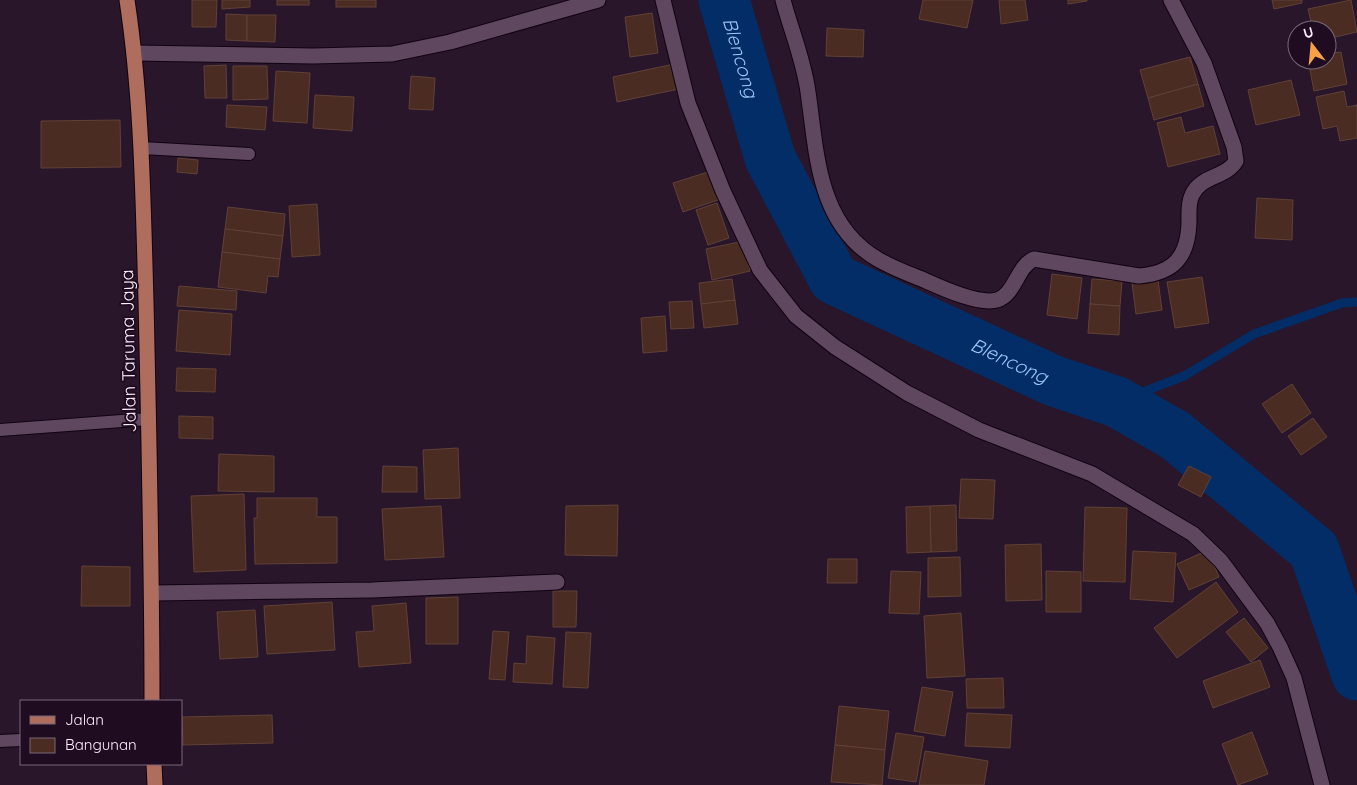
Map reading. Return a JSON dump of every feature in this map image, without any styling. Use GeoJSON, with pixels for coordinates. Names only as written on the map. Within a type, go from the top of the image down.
{"type":"FeatureCollection","features":[{"type":"Feature","properties":{"kind":"main road","name":"Jalan Taruma Jaya"},"geometry":{"type":"LineString","coordinates":[[127,0],[135,53],[142,148],[149,419],[152,700]]}},
{"type":"Feature","properties":{"kind":"main road"},"geometry":{"type":"LineString","coordinates":[[154,765],[155,785]]}},
{"type":"Feature","properties":{"kind":"street"},"geometry":{"type":"LineString","coordinates":[[135,53],[313,56],[392,54],[450,42],[598,0]]}},
{"type":"Feature","properties":{"kind":"street"},"geometry":{"type":"LineString","coordinates":[[663,0],[688,102],[723,191],[760,270],[796,316],[835,347],[907,393],[979,430],[1092,474],[1193,534],[1221,560],[1267,623],[1280,647],[1294,678],[1322,785]]}},
{"type":"Feature","properties":{"kind":"street"},"geometry":{"type":"LineString","coordinates":[[783,0],[808,90],[813,142],[821,182],[843,227],[879,260],[940,288],[988,302],[999,300],[1007,294],[1026,265],[1034,259],[1146,276],[1169,269],[1186,248],[1191,196],[1201,182],[1227,171],[1236,161],[1234,147],[1204,63],[1171,0]]}},
{"type":"Feature","properties":{"kind":"street"},"geometry":{"type":"LineString","coordinates":[[152,593],[372,590],[556,582]]}},
{"type":"Feature","properties":{"kind":"lane"},"geometry":{"type":"LineString","coordinates":[[142,148],[249,154]]}},
{"type":"Feature","properties":{"kind":"lane"},"geometry":{"type":"LineString","coordinates":[[0,430],[149,419]]}},
{"type":"Feature","properties":{"kind":"lane"},"geometry":{"type":"LineString","coordinates":[[0,740],[20,740]]}},
{"type":"Feature","properties":{"kind":"building"},"geometry":{"type":"Polygon","coordinates":[[[192,0],[217,0],[216,27],[192,27],[192,0]]]}},
{"type":"Feature","properties":{"kind":"building"},"geometry":{"type":"Polygon","coordinates":[[[222,0],[250,0],[250,7],[222,9],[222,0]]]}},
{"type":"Feature","properties":{"kind":"building"},"geometry":{"type":"Polygon","coordinates":[[[277,0],[309,0],[309,5],[277,5],[277,0]]]}},
{"type":"Feature","properties":{"kind":"building"},"geometry":{"type":"Polygon","coordinates":[[[336,0],[376,0],[376,7],[336,7],[336,0]]]}},
{"type":"Feature","properties":{"kind":"building"},"geometry":{"type":"Polygon","coordinates":[[[923,0],[973,0],[967,28],[919,19],[923,0]]]}},
{"type":"Feature","properties":{"kind":"building"},"geometry":{"type":"Polygon","coordinates":[[[999,0],[1025,0],[1028,20],[1001,24],[999,0]]]}},
{"type":"Feature","properties":{"kind":"building"},"geometry":{"type":"Polygon","coordinates":[[[1068,0],[1087,0],[1087,1],[1068,4],[1068,0]]]}},
{"type":"Feature","properties":{"kind":"building"},"geometry":{"type":"Polygon","coordinates":[[[1272,0],[1302,0],[1302,3],[1274,9],[1272,0]]]}},
{"type":"Feature","properties":{"kind":"building"},"geometry":{"type":"Polygon","coordinates":[[[1351,0],[1357,32],[1337,37],[1337,20],[1311,20],[1308,9],[1351,0]]]}},
{"type":"Feature","properties":{"kind":"building"},"geometry":{"type":"Polygon","coordinates":[[[652,13],[658,53],[630,57],[625,17],[652,13]]]}},
{"type":"Feature","properties":{"kind":"building"},"geometry":{"type":"Polygon","coordinates":[[[226,14],[247,15],[247,41],[226,40],[226,14]]]}},
{"type":"Feature","properties":{"kind":"building"},"geometry":{"type":"Polygon","coordinates":[[[247,15],[276,15],[275,42],[247,41],[247,15]]]}},
{"type":"Feature","properties":{"kind":"building"},"geometry":{"type":"Polygon","coordinates":[[[827,28],[864,30],[863,57],[826,56],[827,28]]]}},
{"type":"Feature","properties":{"kind":"building"},"geometry":{"type":"Polygon","coordinates":[[[1341,52],[1347,84],[1314,91],[1310,70],[1337,70],[1337,53],[1341,52]]]}},
{"type":"Feature","properties":{"kind":"building"},"geometry":{"type":"Polygon","coordinates":[[[1190,57],[1198,84],[1148,98],[1140,70],[1190,57]]]}},
{"type":"Feature","properties":{"kind":"building"},"geometry":{"type":"Polygon","coordinates":[[[674,64],[679,89],[617,102],[613,77],[674,64]]]}},
{"type":"Feature","properties":{"kind":"building"},"geometry":{"type":"Polygon","coordinates":[[[226,65],[227,98],[205,98],[204,66],[226,65]]]}},
{"type":"Feature","properties":{"kind":"building"},"geometry":{"type":"Polygon","coordinates":[[[233,66],[267,66],[268,99],[233,100],[233,66]]]}},
{"type":"Feature","properties":{"kind":"building"},"geometry":{"type":"Polygon","coordinates":[[[276,71],[310,73],[307,123],[273,121],[276,71]]]}},
{"type":"Feature","properties":{"kind":"building"},"geometry":{"type":"Polygon","coordinates":[[[411,76],[435,78],[433,110],[409,109],[411,76]]]}},
{"type":"Feature","properties":{"kind":"building"},"geometry":{"type":"Polygon","coordinates":[[[1291,80],[1300,115],[1256,125],[1248,90],[1291,80]]]}},
{"type":"Feature","properties":{"kind":"building"},"geometry":{"type":"Polygon","coordinates":[[[1198,84],[1204,106],[1154,120],[1148,98],[1198,84]]]}},
{"type":"Feature","properties":{"kind":"building"},"geometry":{"type":"Polygon","coordinates":[[[1344,91],[1347,107],[1357,105],[1357,138],[1340,141],[1337,126],[1323,129],[1316,97],[1344,91]]]}},
{"type":"Feature","properties":{"kind":"building"},"geometry":{"type":"Polygon","coordinates":[[[315,95],[354,97],[352,131],[313,128],[315,95]]]}},
{"type":"Feature","properties":{"kind":"building"},"geometry":{"type":"Polygon","coordinates":[[[227,105],[267,107],[265,130],[226,127],[227,105]]]}},
{"type":"Feature","properties":{"kind":"building"},"geometry":{"type":"Polygon","coordinates":[[[1181,117],[1185,133],[1213,126],[1220,154],[1168,167],[1157,123],[1181,117]]]}},
{"type":"Feature","properties":{"kind":"building"},"geometry":{"type":"Polygon","coordinates":[[[120,120],[121,167],[41,168],[41,121],[120,120]]]}},
{"type":"Feature","properties":{"kind":"building"},"geometry":{"type":"Polygon","coordinates":[[[178,158],[198,160],[197,174],[177,172],[178,158]]]}},
{"type":"Feature","properties":{"kind":"building"},"geometry":{"type":"Polygon","coordinates":[[[711,171],[721,199],[683,212],[673,183],[711,171]]]}},
{"type":"Feature","properties":{"kind":"building"},"geometry":{"type":"Polygon","coordinates":[[[1257,198],[1293,200],[1292,240],[1255,238],[1257,198]]]}},
{"type":"Feature","properties":{"kind":"building"},"geometry":{"type":"Polygon","coordinates":[[[717,203],[729,238],[708,245],[696,210],[717,203]]]}},
{"type":"Feature","properties":{"kind":"building"},"geometry":{"type":"Polygon","coordinates":[[[317,204],[320,255],[292,257],[289,206],[317,204]]]}},
{"type":"Feature","properties":{"kind":"building"},"geometry":{"type":"Polygon","coordinates":[[[228,207],[285,214],[283,236],[225,229],[228,207]]]}},
{"type":"Feature","properties":{"kind":"building"},"geometry":{"type":"Polygon","coordinates":[[[225,229],[283,236],[280,259],[222,252],[225,229]]]}},
{"type":"Feature","properties":{"kind":"building"},"geometry":{"type":"Polygon","coordinates":[[[744,241],[750,271],[712,280],[706,249],[744,241]]]}},
{"type":"Feature","properties":{"kind":"building"},"geometry":{"type":"Polygon","coordinates":[[[222,252],[280,259],[278,277],[268,276],[266,293],[218,287],[222,252]]]}},
{"type":"Feature","properties":{"kind":"building"},"geometry":{"type":"Polygon","coordinates":[[[1052,274],[1082,278],[1077,319],[1047,315],[1052,274]]]}},
{"type":"Feature","properties":{"kind":"building"},"geometry":{"type":"Polygon","coordinates":[[[1202,277],[1209,323],[1175,328],[1167,282],[1202,277]]]}},
{"type":"Feature","properties":{"kind":"building"},"geometry":{"type":"Polygon","coordinates":[[[732,279],[735,300],[701,304],[699,283],[732,279]]]}},
{"type":"Feature","properties":{"kind":"building"},"geometry":{"type":"Polygon","coordinates":[[[1092,279],[1122,281],[1120,306],[1090,304],[1092,279]]]}},
{"type":"Feature","properties":{"kind":"building"},"geometry":{"type":"Polygon","coordinates":[[[1158,280],[1162,310],[1136,314],[1132,283],[1158,280]]]}},
{"type":"Feature","properties":{"kind":"building"},"geometry":{"type":"Polygon","coordinates":[[[179,286],[237,291],[236,310],[177,306],[179,286]]]}},
{"type":"Feature","properties":{"kind":"building"},"geometry":{"type":"Polygon","coordinates":[[[735,300],[738,324],[704,328],[701,304],[735,300]]]}},
{"type":"Feature","properties":{"kind":"building"},"geometry":{"type":"Polygon","coordinates":[[[692,301],[694,328],[671,329],[669,302],[692,301]]]}},
{"type":"Feature","properties":{"kind":"building"},"geometry":{"type":"Polygon","coordinates":[[[1090,304],[1120,306],[1119,335],[1088,333],[1090,304]]]}},
{"type":"Feature","properties":{"kind":"building"},"geometry":{"type":"Polygon","coordinates":[[[179,310],[232,314],[230,355],[176,351],[179,310]]]}},
{"type":"Feature","properties":{"kind":"building"},"geometry":{"type":"Polygon","coordinates":[[[665,316],[667,351],[643,353],[641,318],[665,316]]]}},
{"type":"Feature","properties":{"kind":"building"},"geometry":{"type":"Polygon","coordinates":[[[177,368],[216,369],[215,392],[176,391],[177,368]]]}},
{"type":"Feature","properties":{"kind":"building"},"geometry":{"type":"Polygon","coordinates":[[[1292,384],[1311,413],[1282,433],[1262,404],[1292,384]]]}},
{"type":"Feature","properties":{"kind":"building"},"geometry":{"type":"Polygon","coordinates":[[[179,416],[213,417],[213,439],[179,438],[179,416]]]}},
{"type":"Feature","properties":{"kind":"building"},"geometry":{"type":"Polygon","coordinates":[[[1313,418],[1327,437],[1301,455],[1288,436],[1313,418]]]}},
{"type":"Feature","properties":{"kind":"building"},"geometry":{"type":"Polygon","coordinates":[[[458,448],[460,498],[425,499],[423,450],[458,448]]]}},
{"type":"Feature","properties":{"kind":"building"},"geometry":{"type":"Polygon","coordinates":[[[219,454],[274,456],[274,492],[218,491],[219,454]]]}},
{"type":"Feature","properties":{"kind":"building"},"geometry":{"type":"Polygon","coordinates":[[[383,466],[417,467],[417,492],[382,492],[383,466]]]}},
{"type":"Feature","properties":{"kind":"building"},"geometry":{"type":"Polygon","coordinates":[[[1189,466],[1211,477],[1201,497],[1178,485],[1189,466]]]}},
{"type":"Feature","properties":{"kind":"building"},"geometry":{"type":"Polygon","coordinates":[[[961,479],[995,480],[993,519],[959,518],[961,479]]]}},
{"type":"Feature","properties":{"kind":"building"},"geometry":{"type":"Polygon","coordinates":[[[244,494],[246,570],[194,572],[191,496],[244,494]]]}},
{"type":"Feature","properties":{"kind":"building"},"geometry":{"type":"Polygon","coordinates":[[[257,498],[317,498],[317,517],[337,517],[337,563],[255,564],[254,518],[257,518],[257,498]]]}},
{"type":"Feature","properties":{"kind":"building"},"geometry":{"type":"Polygon","coordinates":[[[618,505],[617,556],[565,555],[566,506],[618,505]]]}},
{"type":"Feature","properties":{"kind":"building"},"geometry":{"type":"Polygon","coordinates":[[[956,505],[957,551],[931,552],[930,506],[956,505]]]}},
{"type":"Feature","properties":{"kind":"building"},"geometry":{"type":"Polygon","coordinates":[[[441,506],[444,557],[385,560],[382,509],[441,506]]]}},
{"type":"Feature","properties":{"kind":"building"},"geometry":{"type":"Polygon","coordinates":[[[930,506],[931,552],[907,553],[906,507],[930,506]]]}},
{"type":"Feature","properties":{"kind":"building"},"geometry":{"type":"Polygon","coordinates":[[[1085,507],[1127,508],[1125,582],[1083,581],[1085,507]]]}},
{"type":"Feature","properties":{"kind":"building"},"geometry":{"type":"Polygon","coordinates":[[[1041,544],[1042,600],[1006,601],[1005,545],[1041,544]]]}},
{"type":"Feature","properties":{"kind":"building"},"geometry":{"type":"Polygon","coordinates":[[[1208,550],[1219,577],[1189,590],[1177,564],[1208,550]]]}},
{"type":"Feature","properties":{"kind":"building"},"geometry":{"type":"Polygon","coordinates":[[[1133,551],[1176,553],[1173,602],[1130,599],[1133,551]]]}},
{"type":"Feature","properties":{"kind":"building"},"geometry":{"type":"Polygon","coordinates":[[[960,557],[961,596],[928,597],[928,558],[960,557]]]}},
{"type":"Feature","properties":{"kind":"building"},"geometry":{"type":"Polygon","coordinates":[[[828,559],[857,559],[857,583],[827,583],[828,559]]]}},
{"type":"Feature","properties":{"kind":"building"},"geometry":{"type":"Polygon","coordinates":[[[82,566],[130,567],[130,606],[81,606],[82,566]]]}},
{"type":"Feature","properties":{"kind":"building"},"geometry":{"type":"Polygon","coordinates":[[[891,571],[921,572],[919,614],[889,613],[891,571]]]}},
{"type":"Feature","properties":{"kind":"building"},"geometry":{"type":"Polygon","coordinates":[[[1046,571],[1081,572],[1081,612],[1046,612],[1046,571]]]}},
{"type":"Feature","properties":{"kind":"building"},"geometry":{"type":"Polygon","coordinates":[[[1216,582],[1238,612],[1177,658],[1154,628],[1216,582]]]}},
{"type":"Feature","properties":{"kind":"building"},"geometry":{"type":"Polygon","coordinates":[[[553,591],[577,591],[576,627],[553,627],[553,591]]]}},
{"type":"Feature","properties":{"kind":"building"},"geometry":{"type":"Polygon","coordinates":[[[458,597],[458,644],[426,644],[426,598],[458,597]]]}},
{"type":"Feature","properties":{"kind":"building"},"geometry":{"type":"Polygon","coordinates":[[[332,602],[335,650],[267,654],[264,606],[332,602]]]}},
{"type":"Feature","properties":{"kind":"building"},"geometry":{"type":"Polygon","coordinates":[[[406,603],[411,663],[359,667],[356,632],[374,631],[372,606],[406,603]]]}},
{"type":"Feature","properties":{"kind":"building"},"geometry":{"type":"Polygon","coordinates":[[[255,610],[258,657],[220,659],[217,612],[255,610]]]}},
{"type":"Feature","properties":{"kind":"building"},"geometry":{"type":"Polygon","coordinates":[[[961,613],[965,676],[927,678],[924,616],[961,613]]]}},
{"type":"Feature","properties":{"kind":"building"},"geometry":{"type":"Polygon","coordinates":[[[1244,618],[1268,648],[1251,662],[1226,632],[1244,618]]]}},
{"type":"Feature","properties":{"kind":"building"},"geometry":{"type":"Polygon","coordinates":[[[493,631],[509,632],[505,680],[489,679],[493,631]]]}},
{"type":"Feature","properties":{"kind":"building"},"geometry":{"type":"Polygon","coordinates":[[[566,632],[591,633],[588,688],[563,687],[566,632]]]}},
{"type":"Feature","properties":{"kind":"building"},"geometry":{"type":"Polygon","coordinates":[[[527,636],[555,638],[552,684],[513,682],[514,663],[526,664],[527,636]]]}},
{"type":"Feature","properties":{"kind":"building"},"geometry":{"type":"Polygon","coordinates":[[[1260,660],[1270,687],[1213,708],[1203,681],[1260,660]]]}},
{"type":"Feature","properties":{"kind":"building"},"geometry":{"type":"Polygon","coordinates":[[[1003,678],[1004,708],[967,708],[966,679],[1003,678]]]}},
{"type":"Feature","properties":{"kind":"building"},"geometry":{"type":"Polygon","coordinates":[[[922,687],[953,692],[945,736],[914,731],[922,687]]]}},
{"type":"Feature","properties":{"kind":"building"},"geometry":{"type":"Polygon","coordinates":[[[839,706],[889,711],[885,750],[835,745],[839,706]]]}},
{"type":"Feature","properties":{"kind":"building"},"geometry":{"type":"Polygon","coordinates":[[[967,713],[1012,715],[1010,748],[965,746],[967,713]]]}},
{"type":"Feature","properties":{"kind":"building"},"geometry":{"type":"Polygon","coordinates":[[[272,715],[273,743],[183,745],[182,717],[272,715]]]}},
{"type":"Feature","properties":{"kind":"building"},"geometry":{"type":"Polygon","coordinates":[[[1252,732],[1268,774],[1238,785],[1222,744],[1252,732]]]}},
{"type":"Feature","properties":{"kind":"building"},"geometry":{"type":"Polygon","coordinates":[[[896,733],[924,737],[916,782],[888,778],[896,733]]]}},
{"type":"Feature","properties":{"kind":"building"},"geometry":{"type":"Polygon","coordinates":[[[835,745],[885,750],[882,785],[831,782],[835,745]]]}},
{"type":"Feature","properties":{"kind":"building"},"geometry":{"type":"Polygon","coordinates":[[[925,751],[988,761],[984,785],[919,785],[925,751]]]}},
{"type":"Feature","properties":{"kind":"waterway","name":"Blencong"},"geometry":{"type":"LineString","coordinates":[[724,0],[770,158],[834,279],[1054,381],[1117,402],[1175,435],[1314,550],[1357,675]]}},
{"type":"Feature","properties":{"kind":"waterway"},"geometry":{"type":"LineString","coordinates":[[1117,402],[1184,376],[1254,334],[1342,303],[1357,302]]}}]}
